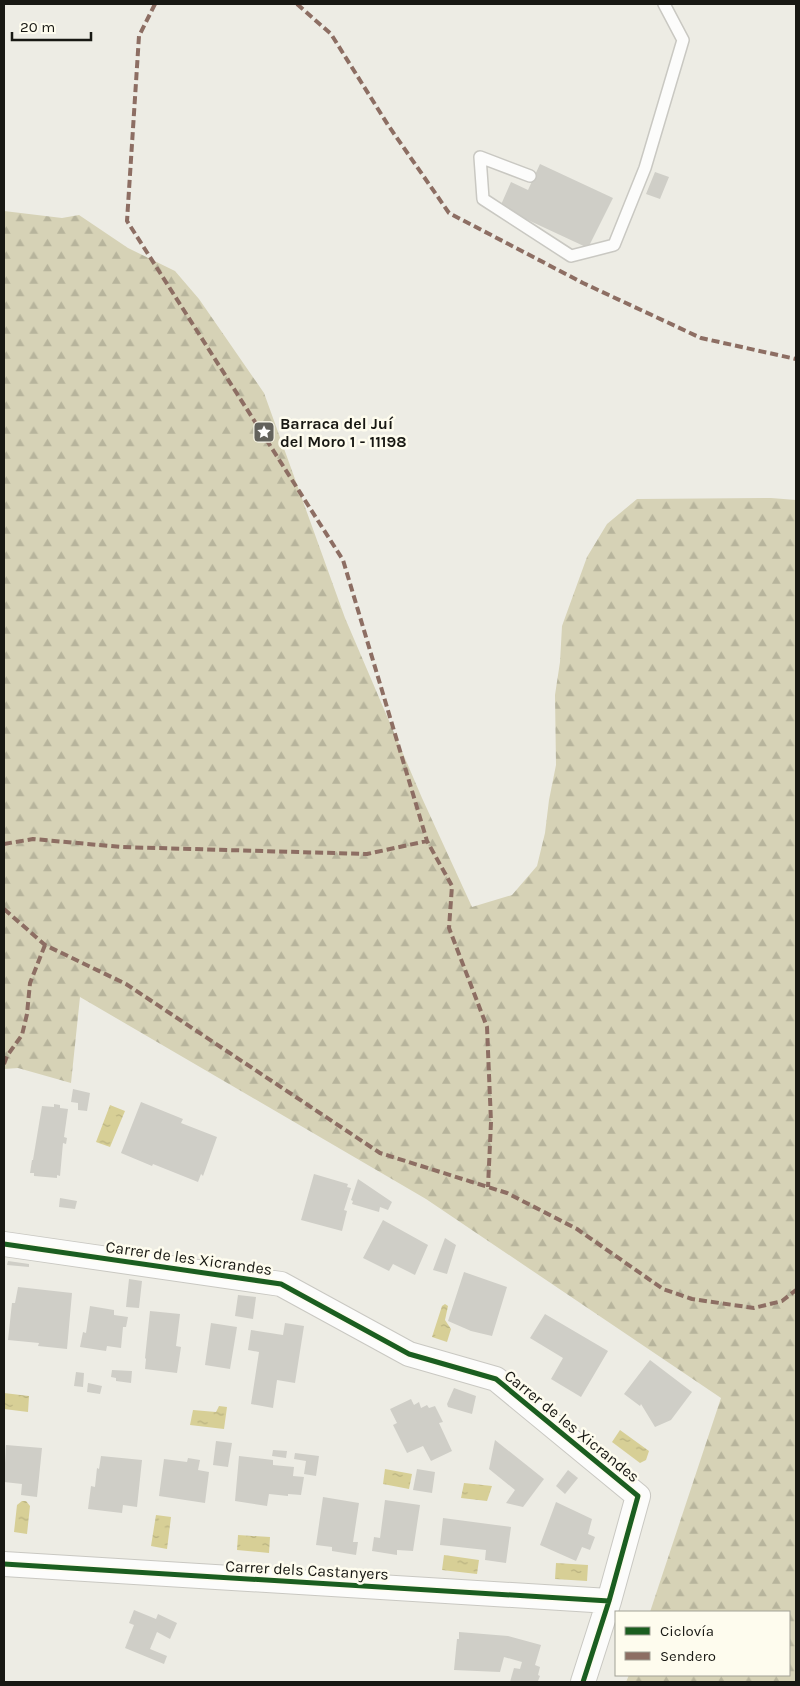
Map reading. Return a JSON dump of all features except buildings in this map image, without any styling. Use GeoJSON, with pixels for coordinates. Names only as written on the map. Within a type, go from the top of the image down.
{"type":"FeatureCollection","features":[{"type":"Feature","properties":{"kind":"street","name":"Carrer de les Xicrandes"},"geometry":{"type":"LineString","coordinates":[[4,1244],[281,1284],[409,1354],[496,1379],[638,1496],[609,1601]]}},
{"type":"Feature","properties":{"kind":"street","name":"Carrer dels Castanyers"},"geometry":{"type":"LineString","coordinates":[[4,1564],[609,1601]]}},
{"type":"Feature","properties":{"kind":"street"},"geometry":{"type":"LineString","coordinates":[[583,1682],[609,1601]]}},
{"type":"Feature","properties":{"kind":"lane"},"geometry":{"type":"LineString","coordinates":[[530,176],[480,157],[483,199],[571,256],[614,245],[645,168],[683,40],[664,4]]}},
{"type":"Feature","properties":{"kind":"green space"},"geometry":{"type":"Polygon","coordinates":[[[4,211],[62,218],[79,215],[128,248],[175,271],[199,299],[264,393],[345,618],[422,798],[472,907],[512,895],[537,866],[545,833],[556,765],[555,695],[560,662],[562,626],[587,557],[607,524],[637,499],[771,498],[796,500],[796,1682],[626,1682],[629,1676],[790,1676],[790,1611],[650,1611],[721,1398],[426,1199],[80,997],[71,1083],[18,1068],[4,1069],[4,211]]]}},
{"type":"Feature","properties":{"kind":"water"},"geometry":{"type":"Polygon","coordinates":[[[110,1105],[125,1111],[110,1147],[96,1142],[110,1105]]]}},
{"type":"Feature","properties":{"kind":"water"},"geometry":{"type":"Polygon","coordinates":[[[445,1304],[448,1306],[445,1320],[451,1329],[447,1342],[432,1337],[442,1306],[445,1304]]]}},
{"type":"Feature","properties":{"kind":"water"},"geometry":{"type":"Polygon","coordinates":[[[4,1393],[29,1396],[28,1412],[4,1409],[4,1393]]]}},
{"type":"Feature","properties":{"kind":"water"},"geometry":{"type":"Polygon","coordinates":[[[219,1406],[227,1407],[224,1429],[190,1425],[193,1410],[216,1412],[219,1406]]]}},
{"type":"Feature","properties":{"kind":"water"},"geometry":{"type":"Polygon","coordinates":[[[620,1430],[649,1451],[646,1460],[640,1463],[612,1442],[620,1430]]]}},
{"type":"Feature","properties":{"kind":"water"},"geometry":{"type":"Polygon","coordinates":[[[385,1469],[412,1474],[409,1489],[383,1484],[385,1469]]]}},
{"type":"Feature","properties":{"kind":"water"},"geometry":{"type":"Polygon","coordinates":[[[464,1483],[492,1486],[487,1501],[461,1498],[464,1483]]]}},
{"type":"Feature","properties":{"kind":"water"},"geometry":{"type":"Polygon","coordinates":[[[22,1501],[26,1501],[30,1506],[27,1534],[14,1532],[17,1505],[22,1501]]]}},
{"type":"Feature","properties":{"kind":"water"},"geometry":{"type":"Polygon","coordinates":[[[156,1515],[171,1517],[167,1549],[151,1546],[156,1515]]]}},
{"type":"Feature","properties":{"kind":"water"},"geometry":{"type":"Polygon","coordinates":[[[238,1535],[270,1537],[269,1553],[237,1550],[238,1535]]]}},
{"type":"Feature","properties":{"kind":"water"},"geometry":{"type":"Polygon","coordinates":[[[444,1555],[479,1560],[477,1574],[442,1570],[444,1555]]]}},
{"type":"Feature","properties":{"kind":"water"},"geometry":{"type":"Polygon","coordinates":[[[556,1563],[588,1565],[587,1581],[555,1579],[556,1563]]]}},
{"type":"Feature","properties":{"kind":"marked path"},"geometry":{"type":"LineString","coordinates":[[155,4],[139,36],[127,221],[343,560],[427,841]]}},
{"type":"Feature","properties":{"kind":"marked path"},"geometry":{"type":"LineString","coordinates":[[297,4],[331,34],[388,125],[449,213],[583,283],[701,338],[796,359]]}},
{"type":"Feature","properties":{"kind":"marked path"},"geometry":{"type":"LineString","coordinates":[[4,844],[33,839],[121,847],[367,854],[427,841],[452,886],[449,928],[487,1027],[491,1122],[488,1187]]}},
{"type":"Feature","properties":{"kind":"marked path"},"geometry":{"type":"LineString","coordinates":[[4,909],[45,945],[126,984],[380,1153],[507,1193],[577,1229],[663,1289],[692,1299],[754,1308],[782,1301],[796,1290]]}},
{"type":"Feature","properties":{"kind":"marked path"},"geometry":{"type":"LineString","coordinates":[[4,1064],[7,1056],[22,1035],[27,1014],[30,983],[45,945]]}},
{"type":"Feature","properties":{"kind":"cycle path"},"geometry":{"type":"LineString","coordinates":[[4,1244],[281,1284],[409,1354],[496,1379],[638,1496],[609,1601],[583,1682]]}},
{"type":"Feature","properties":{"kind":"cycle path"},"geometry":{"type":"LineString","coordinates":[[4,1564],[609,1601]]}},
{"type":"Feature","properties":{"kind":"place","name":"Barraca del Juí del Moro 1 - 11198"},"geometry":{"type":"Point","coordinates":[264,432]}}]}
